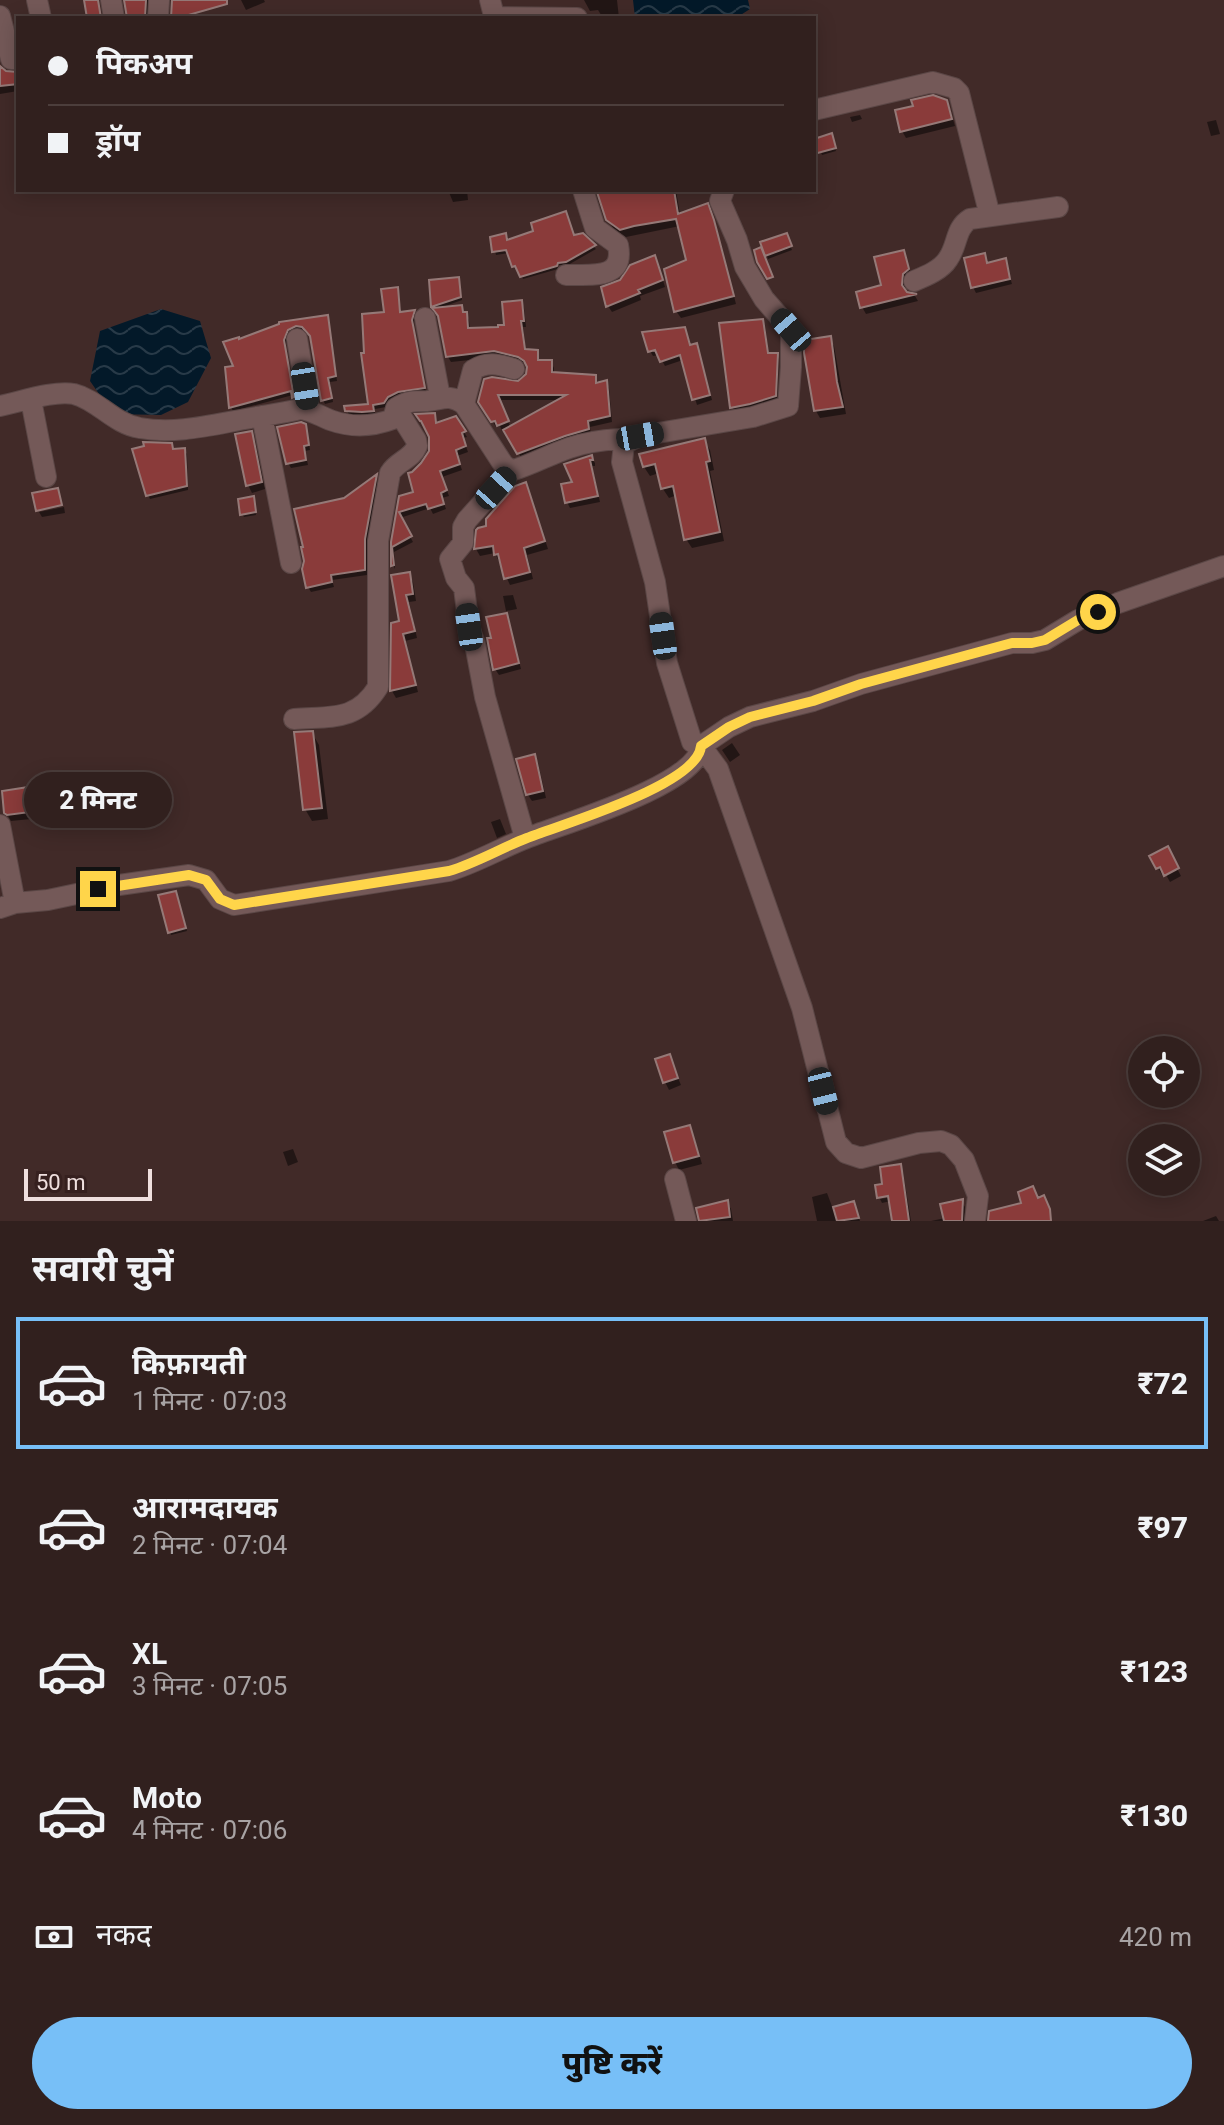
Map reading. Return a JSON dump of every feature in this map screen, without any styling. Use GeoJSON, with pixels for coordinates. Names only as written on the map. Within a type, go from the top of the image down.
{"type":"FeatureCollection","features":[{"type":"Feature","properties":{"kind":"street"},"geometry":{"type":"LineString","coordinates":[[0,16],[11,59],[16,59]]}},
{"type":"Feature","properties":{"kind":"street"},"geometry":{"type":"LineString","coordinates":[[816,110],[933,82],[954,88],[959,93],[990,216]]}},
{"type":"Feature","properties":{"kind":"street"},"geometry":{"type":"LineString","coordinates":[[566,275],[612,270],[620,256],[618,245],[595,228],[583,192]]}},
{"type":"Feature","properties":{"kind":"street"},"geometry":{"type":"LineString","coordinates":[[624,444],[640,436],[753,417],[788,406],[791,330],[764,299],[745,267],[720,201],[723,192]]}},
{"type":"Feature","properties":{"kind":"street"},"geometry":{"type":"LineString","coordinates":[[914,281],[947,262],[962,224],[970,219],[1058,207]]}},
{"type":"Feature","properties":{"kind":"street"},"geometry":{"type":"LineString","coordinates":[[425,318],[440,397]]}},
{"type":"Feature","properties":{"kind":"street"},"geometry":{"type":"LineString","coordinates":[[297,339],[309,410]]}},
{"type":"Feature","properties":{"kind":"street"},"geometry":{"type":"LineString","coordinates":[[464,404],[473,370],[496,363],[514,369]]}},
{"type":"Feature","properties":{"kind":"street"},"geometry":{"type":"LineString","coordinates":[[0,406],[74,394],[129,426],[162,430],[190,429],[300,409],[357,426],[393,419],[396,408],[406,402],[440,397],[464,404],[503,464],[511,471]]}},
{"type":"Feature","properties":{"kind":"street"},"geometry":{"type":"LineString","coordinates":[[31,400],[46,477]]}},
{"type":"Feature","properties":{"kind":"street"},"geometry":{"type":"LineString","coordinates":[[294,719],[348,715],[370,700],[378,687],[378,541],[390,473],[417,446],[396,408]]}},
{"type":"Feature","properties":{"kind":"street"},"geometry":{"type":"LineString","coordinates":[[262,416],[291,563]]}},
{"type":"Feature","properties":{"kind":"street"},"geometry":{"type":"LineString","coordinates":[[525,838],[485,697],[469,627],[464,588],[456,578],[450,559],[463,543],[463,527],[467,520],[511,471],[591,441],[619,439],[624,444]]}},
{"type":"Feature","properties":{"kind":"street"},"geometry":{"type":"LineString","coordinates":[[624,444],[622,462],[655,582],[667,663],[692,742],[701,746],[718,769],[802,1008],[836,1142],[846,1153],[861,1158],[919,1143],[941,1141],[951,1145],[964,1160],[978,1196],[975,1221]]}},
{"type":"Feature","properties":{"kind":"street"},"geometry":{"type":"LineString","coordinates":[[0,825],[8,906],[189,875],[206,880],[220,899],[234,905],[449,871],[525,838],[636,797],[677,775],[692,764],[701,746],[750,717],[1012,643],[1045,640],[1078,620],[1118,603],[1224,566]]}},
{"type":"Feature","properties":{"kind":"street"},"geometry":{"type":"LineString","coordinates":[[675,1179],[686,1221]]}},
{"type":"Feature","properties":{"kind":"water"},"geometry":{"type":"Polygon","coordinates":[[[633,0],[748,0],[750,9],[739,16],[635,16],[633,0]]]}},
{"type":"Feature","properties":{"kind":"water"},"geometry":{"type":"Polygon","coordinates":[[[161,309],[200,321],[211,358],[188,402],[161,415],[113,414],[90,381],[100,331],[161,309]]]}},
{"type":"Feature","properties":{"kind":"building"},"geometry":{"type":"Polygon","coordinates":[[[84,0],[98,0],[101,16],[87,16],[84,0]]]}},
{"type":"Feature","properties":{"kind":"building"},"geometry":{"type":"Polygon","coordinates":[[[124,0],[146,0],[145,16],[127,16],[124,0]]]}},
{"type":"Feature","properties":{"kind":"building"},"geometry":{"type":"Polygon","coordinates":[[[172,0],[227,0],[227,4],[185,16],[171,16],[172,0]]]}},
{"type":"Feature","properties":{"kind":"building"},"geometry":{"type":"Polygon","coordinates":[[[0,66],[6,71],[16,72],[16,84],[0,86],[0,66]]]}},
{"type":"Feature","properties":{"kind":"building"},"geometry":{"type":"Polygon","coordinates":[[[933,95],[947,100],[952,119],[900,132],[895,110],[913,106],[911,100],[933,95]]]}},
{"type":"Feature","properties":{"kind":"building"},"geometry":{"type":"Polygon","coordinates":[[[832,133],[836,148],[816,153],[816,138],[832,133]]]}},
{"type":"Feature","properties":{"kind":"building"},"geometry":{"type":"Polygon","coordinates":[[[597,192],[674,192],[678,214],[708,203],[734,296],[674,312],[664,269],[686,260],[676,219],[620,230],[606,220],[597,192]]]}},
{"type":"Feature","properties":{"kind":"building"},"geometry":{"type":"Polygon","coordinates":[[[566,211],[574,235],[583,233],[596,245],[557,266],[520,277],[515,266],[512,267],[506,250],[492,252],[490,237],[506,233],[507,240],[533,231],[531,223],[566,211]]]}},
{"type":"Feature","properties":{"kind":"building"},"geometry":{"type":"Polygon","coordinates":[[[787,233],[792,246],[765,256],[760,242],[787,233]]]}},
{"type":"Feature","properties":{"kind":"building"},"geometry":{"type":"Polygon","coordinates":[[[761,247],[773,277],[767,279],[754,250],[761,247]]]}},
{"type":"Feature","properties":{"kind":"building"},"geometry":{"type":"Polygon","coordinates":[[[904,250],[909,269],[903,274],[902,285],[907,292],[917,294],[860,308],[856,292],[881,285],[874,257],[904,250]]]}},
{"type":"Feature","properties":{"kind":"building"},"geometry":{"type":"Polygon","coordinates":[[[985,253],[987,263],[1006,258],[1010,279],[971,288],[964,258],[985,253]]]}},
{"type":"Feature","properties":{"kind":"building"},"geometry":{"type":"Polygon","coordinates":[[[655,255],[663,280],[606,307],[601,287],[620,280],[630,265],[655,255]]]}},
{"type":"Feature","properties":{"kind":"building"},"geometry":{"type":"Polygon","coordinates":[[[459,277],[461,297],[431,307],[429,280],[459,277]]]}},
{"type":"Feature","properties":{"kind":"building"},"geometry":{"type":"Polygon","coordinates":[[[398,287],[400,312],[415,310],[412,320],[425,388],[398,392],[384,403],[373,405],[374,411],[345,411],[344,406],[368,404],[361,353],[364,353],[362,314],[384,312],[381,289],[398,287]]]}},
{"type":"Feature","properties":{"kind":"building"},"geometry":{"type":"Polygon","coordinates":[[[522,300],[525,349],[538,350],[538,360],[552,360],[552,372],[596,375],[596,383],[607,380],[610,416],[588,421],[589,429],[517,454],[503,430],[566,395],[498,395],[509,421],[497,426],[478,402],[484,379],[492,377],[518,381],[526,374],[524,361],[494,351],[446,357],[438,316],[432,308],[462,305],[463,312],[467,312],[468,328],[498,327],[504,325],[502,302],[522,300]]]}},
{"type":"Feature","properties":{"kind":"building"},"geometry":{"type":"Polygon","coordinates":[[[328,315],[336,376],[328,378],[332,398],[321,401],[310,336],[302,327],[296,326],[288,330],[284,340],[294,397],[291,391],[229,408],[225,367],[233,366],[223,342],[239,339],[279,322],[328,315]]]}},
{"type":"Feature","properties":{"kind":"building"},"geometry":{"type":"Polygon","coordinates":[[[763,319],[768,353],[778,353],[776,396],[730,408],[719,323],[763,319]]]}},
{"type":"Feature","properties":{"kind":"building"},"geometry":{"type":"Polygon","coordinates":[[[685,327],[690,345],[697,343],[710,395],[692,400],[680,355],[660,362],[655,350],[648,352],[642,332],[685,327]]]}},
{"type":"Feature","properties":{"kind":"building"},"geometry":{"type":"Polygon","coordinates":[[[831,336],[843,407],[814,411],[804,340],[831,336]]]}},
{"type":"Feature","properties":{"kind":"building"},"geometry":{"type":"Polygon","coordinates":[[[435,413],[436,423],[456,416],[466,431],[462,433],[466,446],[456,450],[460,464],[440,471],[447,490],[441,493],[444,504],[428,509],[426,504],[399,512],[412,536],[392,547],[394,565],[391,566],[391,542],[399,496],[413,492],[408,473],[421,463],[429,451],[429,437],[415,414],[435,413]]]}},
{"type":"Feature","properties":{"kind":"building"},"geometry":{"type":"Polygon","coordinates":[[[301,422],[306,424],[309,445],[304,446],[306,460],[286,464],[277,427],[301,422]]]}},
{"type":"Feature","properties":{"kind":"building"},"geometry":{"type":"Polygon","coordinates":[[[252,431],[262,482],[246,486],[235,434],[252,431]]]}},
{"type":"Feature","properties":{"kind":"building"},"geometry":{"type":"Polygon","coordinates":[[[705,438],[710,461],[706,462],[720,532],[684,540],[673,486],[661,489],[655,464],[643,467],[639,454],[705,438]]]}},
{"type":"Feature","properties":{"kind":"building"},"geometry":{"type":"Polygon","coordinates":[[[143,442],[172,443],[173,449],[185,448],[187,486],[146,496],[132,449],[144,446],[143,442]]]}},
{"type":"Feature","properties":{"kind":"building"},"geometry":{"type":"Polygon","coordinates":[[[592,455],[593,460],[590,460],[598,496],[565,503],[561,484],[572,482],[564,464],[592,455]]]}},
{"type":"Feature","properties":{"kind":"building"},"geometry":{"type":"Polygon","coordinates":[[[377,474],[365,539],[365,570],[331,575],[332,582],[306,588],[302,569],[303,547],[294,509],[344,498],[377,474]]]}},
{"type":"Feature","properties":{"kind":"building"},"geometry":{"type":"Polygon","coordinates":[[[526,482],[545,541],[524,548],[530,572],[504,579],[493,546],[474,549],[476,530],[486,526],[486,519],[515,486],[526,482]]]}},
{"type":"Feature","properties":{"kind":"building"},"geometry":{"type":"Polygon","coordinates":[[[58,488],[62,505],[36,511],[32,493],[58,488]]]}},
{"type":"Feature","properties":{"kind":"building"},"geometry":{"type":"Polygon","coordinates":[[[254,496],[256,512],[240,515],[238,499],[254,496]]]}},
{"type":"Feature","properties":{"kind":"building"},"geometry":{"type":"Polygon","coordinates":[[[410,572],[413,594],[406,595],[415,631],[403,634],[416,685],[390,691],[391,623],[399,621],[391,575],[410,572]]]}},
{"type":"Feature","properties":{"kind":"building"},"geometry":{"type":"Polygon","coordinates":[[[507,613],[519,663],[493,670],[486,617],[507,613]]]}},
{"type":"Feature","properties":{"kind":"building"},"geometry":{"type":"Polygon","coordinates":[[[313,731],[322,808],[303,810],[294,732],[313,731]]]}},
{"type":"Feature","properties":{"kind":"building"},"geometry":{"type":"Polygon","coordinates":[[[535,754],[543,791],[526,795],[516,759],[535,754]]]}},
{"type":"Feature","properties":{"kind":"building"},"geometry":{"type":"Polygon","coordinates":[[[35,786],[38,811],[4,813],[2,791],[35,786]]]}},
{"type":"Feature","properties":{"kind":"building"},"geometry":{"type":"Polygon","coordinates":[[[1168,846],[1179,868],[1164,876],[1149,856],[1168,846]]]}},
{"type":"Feature","properties":{"kind":"building"},"geometry":{"type":"Polygon","coordinates":[[[176,891],[186,928],[168,933],[158,895],[176,891]]]}},
{"type":"Feature","properties":{"kind":"building"},"geometry":{"type":"Polygon","coordinates":[[[670,1054],[678,1078],[663,1083],[655,1059],[670,1054]]]}},
{"type":"Feature","properties":{"kind":"building"},"geometry":{"type":"Polygon","coordinates":[[[690,1125],[699,1156],[673,1163],[664,1132],[690,1125]]]}},
{"type":"Feature","properties":{"kind":"building"},"geometry":{"type":"Polygon","coordinates":[[[901,1164],[909,1221],[892,1221],[888,1196],[877,1198],[875,1185],[882,1184],[880,1167],[901,1164]]]}},
{"type":"Feature","properties":{"kind":"building"},"geometry":{"type":"Polygon","coordinates":[[[1033,1186],[1038,1198],[1044,1195],[1051,1221],[988,1221],[989,1211],[1021,1203],[1018,1192],[1033,1186]]]}},
{"type":"Feature","properties":{"kind":"building"},"geometry":{"type":"Polygon","coordinates":[[[963,1199],[962,1221],[944,1221],[940,1204],[963,1199]]]}},
{"type":"Feature","properties":{"kind":"building"},"geometry":{"type":"Polygon","coordinates":[[[728,1200],[730,1217],[699,1221],[696,1208],[728,1200]]]}},
{"type":"Feature","properties":{"kind":"building"},"geometry":{"type":"Polygon","coordinates":[[[854,1201],[859,1218],[837,1221],[833,1207],[854,1201]]]}},
{"type":"Feature","properties":{"kind":"route"},"geometry":{"type":"LineString","coordinates":[[98,889],[189,875],[206,880],[220,899],[234,905],[449,871],[525,838],[627,802],[677,775],[697,758],[701,746],[750,717],[1012,643],[1045,640],[1098,612]]}}]}
